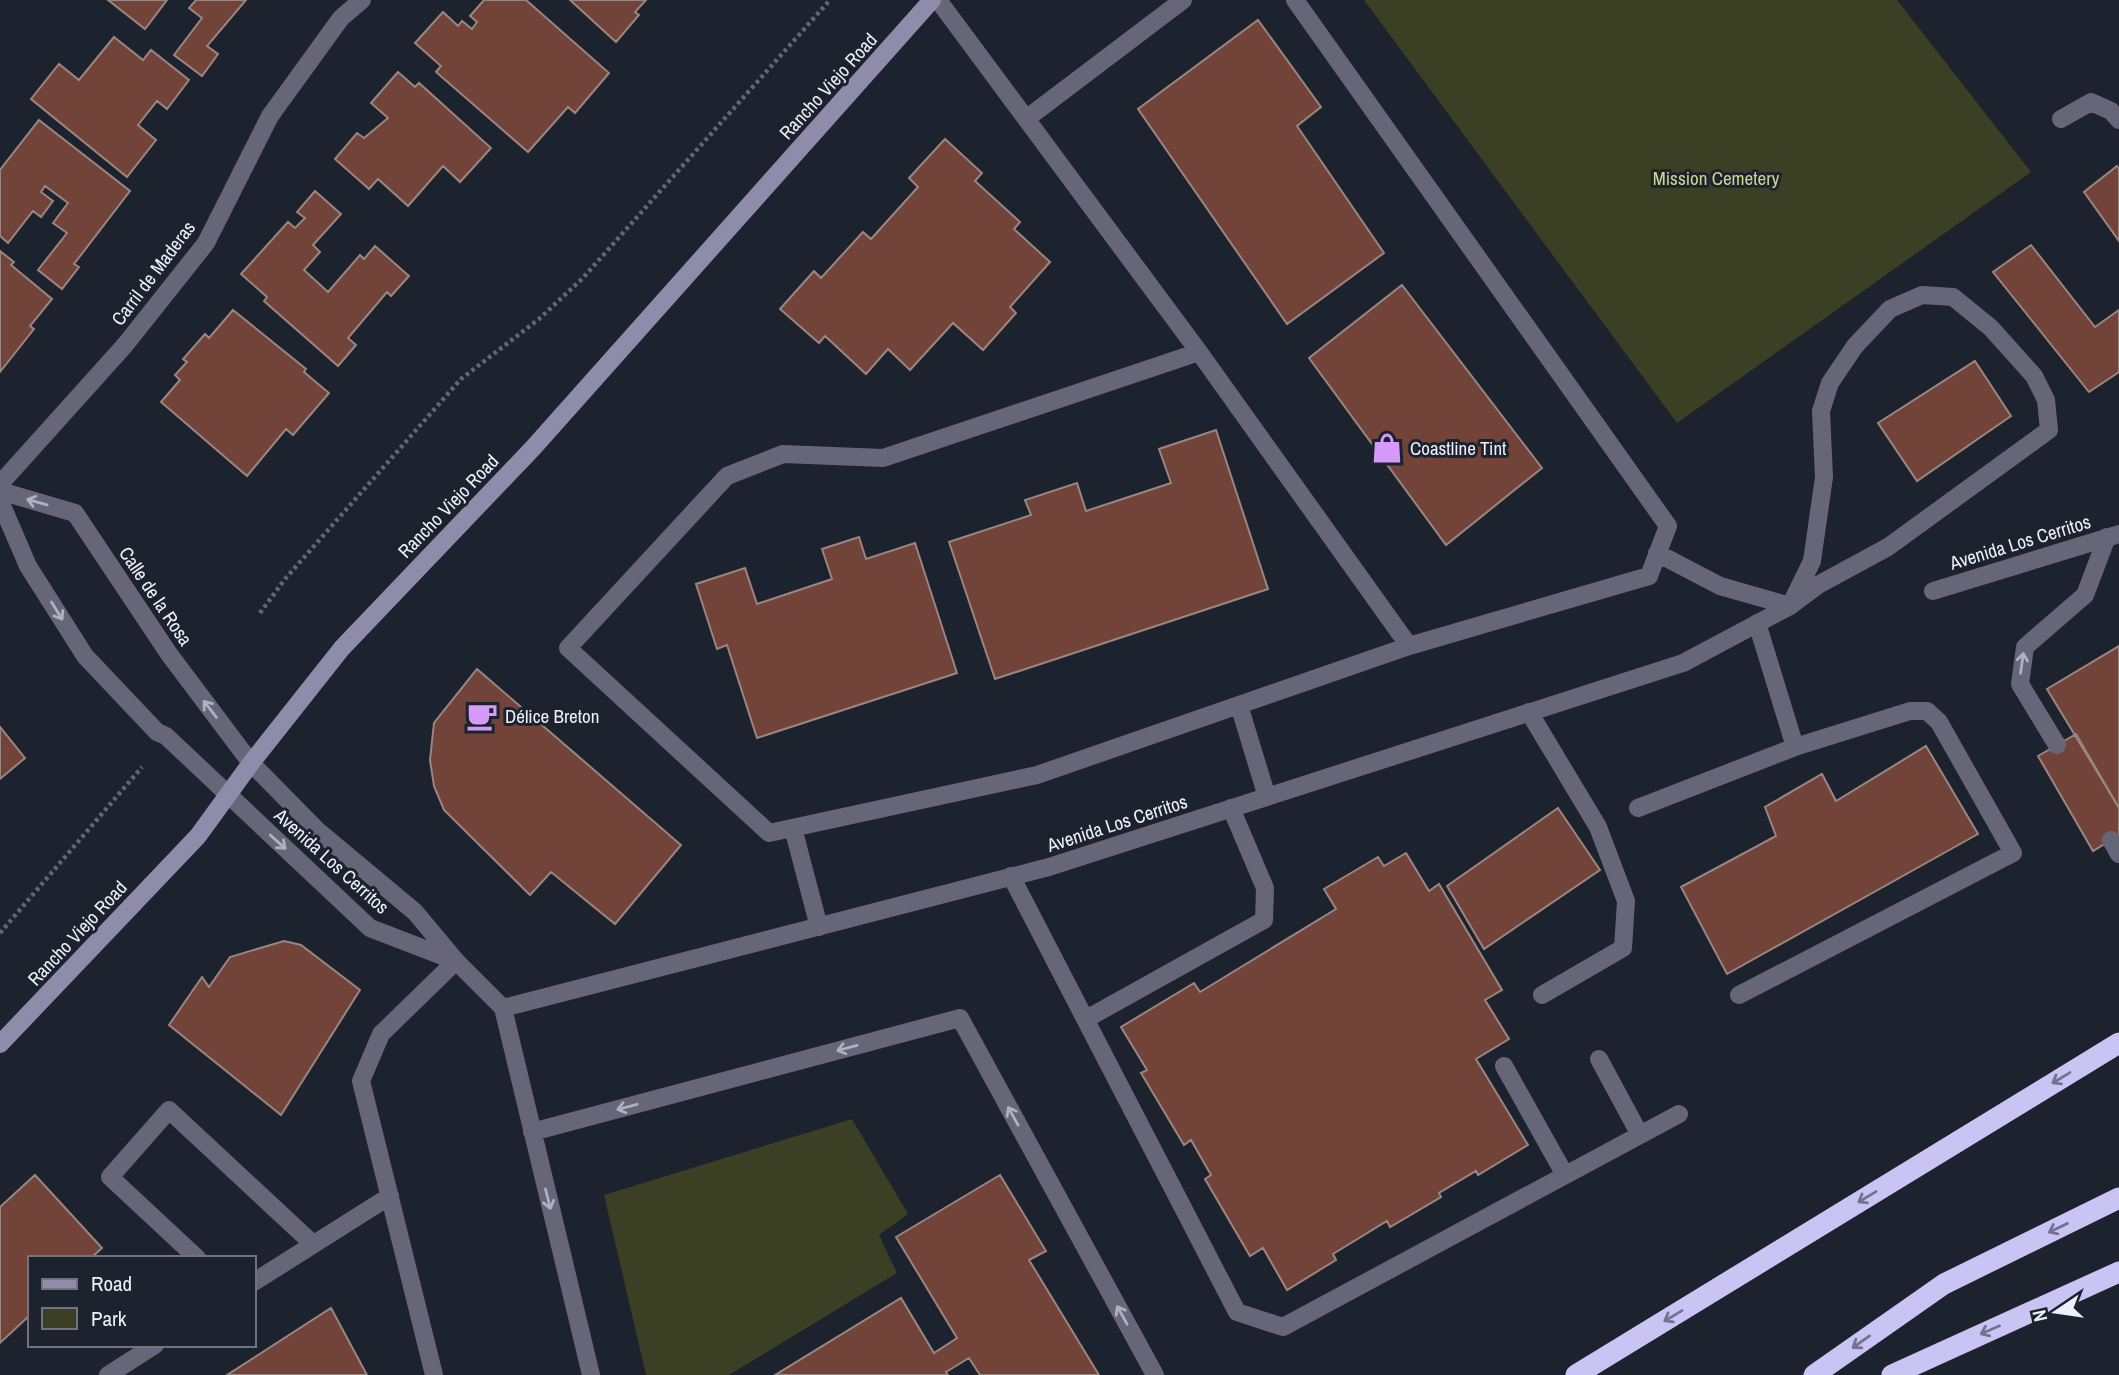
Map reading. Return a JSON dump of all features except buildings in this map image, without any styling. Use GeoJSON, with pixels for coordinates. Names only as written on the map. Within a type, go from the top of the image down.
{"type":"FeatureCollection","features":[{"type":"Feature","properties":{"kind":"highway"},"geometry":{"type":"LineString","coordinates":[[1576,1375],[2119,1043]]}},
{"type":"Feature","properties":{"kind":"highway"},"geometry":{"type":"LineString","coordinates":[[1814,1375],[1944,1284],[2119,1198]]}},
{"type":"Feature","properties":{"kind":"highway"},"geometry":{"type":"LineString","coordinates":[[1892,1375],[2119,1272]]}},
{"type":"Feature","properties":{"kind":"main road","name":"Rancho Viejo Road"},"geometry":{"type":"LineString","coordinates":[[0,1044],[198,836],[251,763],[342,648],[533,448],[932,0]]}},
{"type":"Feature","properties":{"kind":"street","name":"Carril de Maderas"},"geometry":{"type":"LineString","coordinates":[[0,484],[125,345],[206,243],[270,116],[341,18],[362,0]]}},
{"type":"Feature","properties":{"kind":"street"},"geometry":{"type":"LineString","coordinates":[[938,0],[1199,352],[1409,646]]}},
{"type":"Feature","properties":{"kind":"street"},"geometry":{"type":"LineString","coordinates":[[1027,120],[1183,0]]}},
{"type":"Feature","properties":{"kind":"street"},"geometry":{"type":"LineString","coordinates":[[1199,352],[883,458],[783,454],[727,476],[568,648],[769,833],[1037,775],[1409,646],[1649,576],[1668,526],[1295,0]]}},
{"type":"Feature","properties":{"kind":"street"},"geometry":{"type":"LineString","coordinates":[[2062,119],[2091,102],[2111,111],[2119,120]]}},
{"type":"Feature","properties":{"kind":"street","name":"Avenida Los Cerritos"},"geometry":{"type":"LineString","coordinates":[[251,763],[318,831],[415,912],[456,961],[503,1008],[1012,876],[1683,663],[1790,606],[1818,585],[1888,547],[2049,430],[2046,400],[2034,376],[1992,328],[1953,297],[1922,295],[1890,309],[1855,346],[1830,383],[1821,411],[1824,477],[1812,561],[1790,606]]}},
{"type":"Feature","properties":{"kind":"street","name":"Calle de la Rosa"},"geometry":{"type":"LineString","coordinates":[[0,491],[75,513],[169,654],[251,763]]}},
{"type":"Feature","properties":{"kind":"street"},"geometry":{"type":"LineString","coordinates":[[0,501],[29,566],[85,656],[157,732],[166,736],[227,796]]}},
{"type":"Feature","properties":{"kind":"street","name":"Avenida Los Cerritos"},"geometry":{"type":"LineString","coordinates":[[1933,591],[2113,536]]}},
{"type":"Feature","properties":{"kind":"street"},"geometry":{"type":"LineString","coordinates":[[2057,745],[2020,684],[2025,647],[2085,595],[2113,536]]}},
{"type":"Feature","properties":{"kind":"street"},"geometry":{"type":"LineString","coordinates":[[1657,553],[1720,586],[1790,606]]}},
{"type":"Feature","properties":{"kind":"street"},"geometry":{"type":"LineString","coordinates":[[1757,623],[1795,747]]}},
{"type":"Feature","properties":{"kind":"street"},"geometry":{"type":"LineString","coordinates":[[1239,705],[1267,797]]}},
{"type":"Feature","properties":{"kind":"street"},"geometry":{"type":"LineString","coordinates":[[1639,808],[1795,747],[1910,711],[1927,711],[1939,722],[2013,853],[1739,995]]}},
{"type":"Feature","properties":{"kind":"street"},"geometry":{"type":"LineString","coordinates":[[1529,712],[1598,827],[1626,901],[1623,948],[1542,995]]}},
{"type":"Feature","properties":{"kind":"street","name":"Avenida Los Cerritos"},"geometry":{"type":"LineString","coordinates":[[227,796],[370,928],[456,961]]}},
{"type":"Feature","properties":{"kind":"street"},"geometry":{"type":"LineString","coordinates":[[1086,1019],[1264,920],[1265,888],[1231,808]]}},
{"type":"Feature","properties":{"kind":"street"},"geometry":{"type":"LineString","coordinates":[[793,828],[818,927]]}},
{"type":"Feature","properties":{"kind":"street"},"geometry":{"type":"LineString","coordinates":[[1012,876],[1237,1312],[1283,1327],[1679,1114]]}},
{"type":"Feature","properties":{"kind":"street"},"geometry":{"type":"LineString","coordinates":[[434,1375],[361,1081],[381,1034],[456,961]]}},
{"type":"Feature","properties":{"kind":"street"},"geometry":{"type":"LineString","coordinates":[[503,1008],[591,1375]]}},
{"type":"Feature","properties":{"kind":"street"},"geometry":{"type":"LineString","coordinates":[[532,1132],[960,1018],[1155,1375]]}},
{"type":"Feature","properties":{"kind":"street"},"geometry":{"type":"LineString","coordinates":[[1599,1059],[1640,1135]]}},
{"type":"Feature","properties":{"kind":"street"},"geometry":{"type":"LineString","coordinates":[[1504,1066],[1565,1175]]}},
{"type":"Feature","properties":{"kind":"street"},"geometry":{"type":"LineString","coordinates":[[195,1256],[110,1177],[169,1110],[313,1244]]}},
{"type":"Feature","properties":{"kind":"street"},"geometry":{"type":"LineString","coordinates":[[256,1281],[390,1196]]}},
{"type":"Feature","properties":{"kind":"street"},"geometry":{"type":"LineString","coordinates":[[108,1375],[152,1347]]}},
{"type":"Feature","properties":{"kind":"path"},"geometry":{"type":"LineString","coordinates":[[260,613],[285,579],[461,379],[538,319],[582,279],[830,0]]}},
{"type":"Feature","properties":{"kind":"path"},"geometry":{"type":"LineString","coordinates":[[0,933],[142,767]]}},
{"type":"Feature","properties":{"kind":"green space","name":"Mission Cemetery"},"geometry":{"type":"Polygon","coordinates":[[[1364,0],[1897,0],[2031,172],[1677,423],[1364,0]]]}},
{"type":"Feature","properties":{"kind":"green space"},"geometry":{"type":"Polygon","coordinates":[[[852,1119],[908,1214],[879,1235],[897,1273],[729,1375],[646,1375],[604,1195],[852,1119]]]}},
{"type":"Feature","properties":{"kind":"place","name":"Coastline Tint"},"geometry":{"type":"Point","coordinates":[1387,448]}},
{"type":"Feature","properties":{"kind":"place","name":"Délice Breton"},"geometry":{"type":"Point","coordinates":[482,716]}}]}
